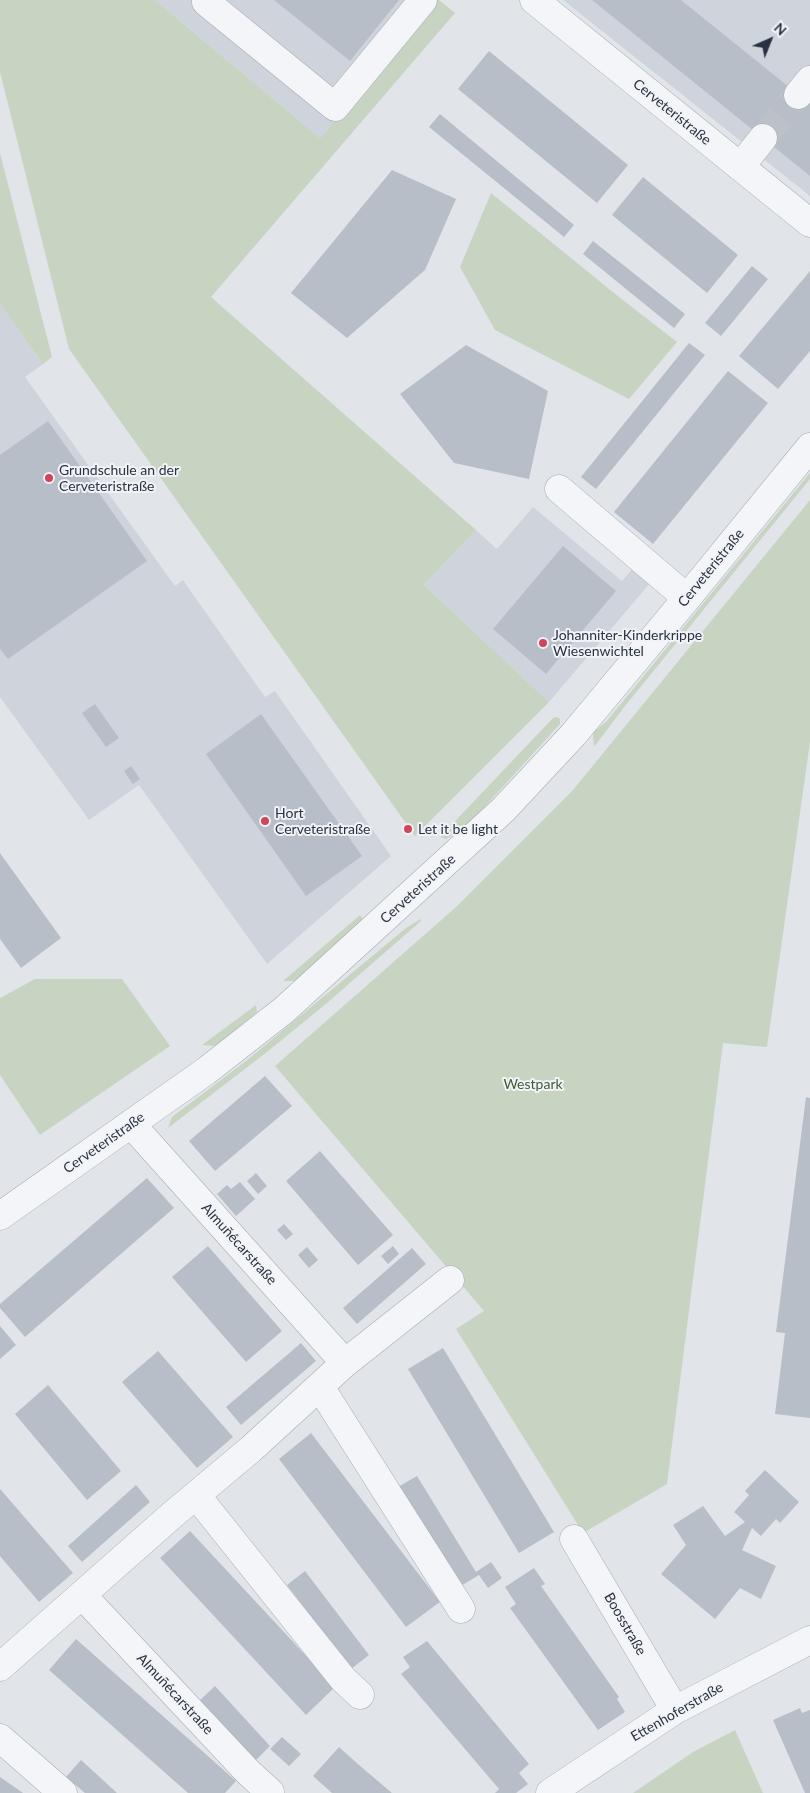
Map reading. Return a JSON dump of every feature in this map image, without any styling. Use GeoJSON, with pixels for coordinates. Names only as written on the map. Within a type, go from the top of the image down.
{"type":"FeatureCollection","features":[{"type":"Feature","properties":{"kind":"street"},"geometry":{"type":"LineString","coordinates":[[207,0],[206,2],[335,107],[423,0]]}},
{"type":"Feature","properties":{"kind":"street","name":"Cerveteristraße"},"geometry":{"type":"LineString","coordinates":[[534,0],[810,223]]}},
{"type":"Feature","properties":{"kind":"street"},"geometry":{"type":"LineString","coordinates":[[740,168],[763,138]]}},
{"type":"Feature","properties":{"kind":"street","name":"Cerveteristraße"},"geometry":{"type":"LineString","coordinates":[[0,1216],[206,1071],[284,1010],[503,810],[573,735],[688,598],[810,447]]}},
{"type":"Feature","properties":{"kind":"street"},"geometry":{"type":"LineString","coordinates":[[559,489],[688,598]]}},
{"type":"Feature","properties":{"kind":"street","name":"Almuñécarstraße"},"geometry":{"type":"LineString","coordinates":[[132,1124],[345,1363]]}},
{"type":"Feature","properties":{"kind":"street"},"geometry":{"type":"LineString","coordinates":[[0,1667],[345,1363],[450,1280]]}},
{"type":"Feature","properties":{"kind":"street"},"geometry":{"type":"LineString","coordinates":[[320,1387],[462,1609]]}},
{"type":"Feature","properties":{"kind":"street"},"geometry":{"type":"LineString","coordinates":[[196,1495],[344,1679],[360,1695]]}},
{"type":"Feature","properties":{"kind":"street","name":"Boosstraße"},"geometry":{"type":"LineString","coordinates":[[574,1539],[675,1710]]}},
{"type":"Feature","properties":{"kind":"street","name":"Almuñécarstraße"},"geometry":{"type":"LineString","coordinates":[[82,1595],[248,1772],[270,1792]]}},
{"type":"Feature","properties":{"kind":"street","name":"Ettenhoferstraße"},"geometry":{"type":"LineString","coordinates":[[550,1793],[675,1710],[810,1640]]}},
{"type":"Feature","properties":{"kind":"street"},"geometry":{"type":"LineString","coordinates":[[0,1738],[63,1793]]}},
{"type":"Feature","properties":{"kind":"shaded area"},"geometry":{"type":"Polygon","coordinates":[[[155,0],[436,0],[320,138],[155,0]]]}},
{"type":"Feature","properties":{"kind":"shaded area"},"geometry":{"type":"Polygon","coordinates":[[[563,0],[810,0],[810,196],[563,0]]]}},
{"type":"Feature","properties":{"kind":"shaded area","name":"Grundschule an der Cerveteristraße"},"geometry":{"type":"Polygon","coordinates":[[[0,304],[43,364],[25,377],[175,586],[183,580],[265,697],[275,691],[391,856],[267,964],[139,785],[89,820],[0,697],[0,304]]]}},
{"type":"Feature","properties":{"kind":"shaded area","name":"Johanniter-Kinderkrippe Wiesenwichtel"},"geometry":{"type":"Polygon","coordinates":[[[533,507],[622,581],[633,568],[651,582],[549,702],[424,585],[476,530],[497,549],[533,507]]]}},
{"type":"Feature","properties":{"kind":"green space"},"geometry":{"type":"Polygon","coordinates":[[[0,0],[155,0],[320,138],[436,0],[439,0],[455,13],[211,297],[476,530],[424,585],[549,702],[415,836],[69,349],[0,72],[0,0]]]}},
{"type":"Feature","properties":{"kind":"green space"},"geometry":{"type":"Polygon","coordinates":[[[0,153],[52,357],[43,364],[0,304],[0,153]]]}},
{"type":"Feature","properties":{"kind":"green space"},"geometry":{"type":"Polygon","coordinates":[[[491,193],[677,342],[629,399],[495,330],[460,267],[491,193]]]}},
{"type":"Feature","properties":{"kind":"green space"},"geometry":{"type":"Polygon","coordinates":[[[810,473],[810,479],[625,706],[594,747],[593,732],[606,722],[810,473]]]}},
{"type":"Feature","properties":{"kind":"green space","name":"Westpark"},"geometry":{"type":"Polygon","coordinates":[[[810,500],[810,742],[767,1047],[723,1043],[667,1484],[583,1533],[456,1329],[484,1311],[275,1066],[455,908],[573,790],[810,500]]]}},
{"type":"Feature","properties":{"kind":"green space"},"geometry":{"type":"Polygon","coordinates":[[[557,717],[560,719],[560,724],[481,811],[460,831],[446,839],[440,837],[553,718],[557,717]]]}},
{"type":"Feature","properties":{"kind":"green space"},"geometry":{"type":"Polygon","coordinates":[[[360,915],[366,922],[295,981],[283,981],[360,915]]]}},
{"type":"Feature","properties":{"kind":"green space"},"geometry":{"type":"Polygon","coordinates":[[[421,919],[327,1003],[168,1128],[172,1117],[246,1061],[406,928],[421,919]]]}},
{"type":"Feature","properties":{"kind":"green space"},"geometry":{"type":"Polygon","coordinates":[[[35,979],[122,979],[170,1046],[40,1135],[0,1075],[0,998],[35,979]]]}},
{"type":"Feature","properties":{"kind":"green space"},"geometry":{"type":"Polygon","coordinates":[[[256,1005],[257,1012],[216,1046],[202,1045],[256,1005]]]}},
{"type":"Feature","properties":{"kind":"green space"},"geometry":{"type":"Polygon","coordinates":[[[735,1730],[763,1793],[633,1793],[693,1752],[735,1730]]]}},
{"type":"Feature","properties":{"kind":"building"},"geometry":{"type":"Polygon","coordinates":[[[274,0],[399,0],[350,61],[274,0]]]}},
{"type":"Feature","properties":{"kind":"building"},"geometry":{"type":"Polygon","coordinates":[[[592,0],[681,0],[810,104],[810,176],[592,0]]]}},
{"type":"Feature","properties":{"kind":"building"},"geometry":{"type":"Polygon","coordinates":[[[489,51],[628,165],[597,203],[458,89],[489,51]]]}},
{"type":"Feature","properties":{"kind":"building"},"geometry":{"type":"Polygon","coordinates":[[[440,114],[574,225],[564,237],[429,127],[440,114]]]}},
{"type":"Feature","properties":{"kind":"building"},"geometry":{"type":"Polygon","coordinates":[[[392,170],[456,199],[425,270],[347,338],[291,293],[392,170]]]}},
{"type":"Feature","properties":{"kind":"building"},"geometry":{"type":"Polygon","coordinates":[[[643,177],[738,255],[707,293],[612,215],[643,177]]]}},
{"type":"Feature","properties":{"kind":"building"},"geometry":{"type":"Polygon","coordinates":[[[593,241],[685,314],[674,328],[583,254],[593,241]]]}},
{"type":"Feature","properties":{"kind":"building"},"geometry":{"type":"Polygon","coordinates":[[[752,266],[768,279],[721,336],[705,323],[752,266]]]}},
{"type":"Feature","properties":{"kind":"building"},"geometry":{"type":"Polygon","coordinates":[[[810,271],[810,351],[778,389],[739,356],[810,271]]]}},
{"type":"Feature","properties":{"kind":"building"},"geometry":{"type":"Polygon","coordinates":[[[689,343],[705,355],[596,489],[581,477],[689,343]]]}},
{"type":"Feature","properties":{"kind":"building"},"geometry":{"type":"Polygon","coordinates":[[[466,345],[548,391],[529,479],[454,463],[400,394],[466,345]]]}},
{"type":"Feature","properties":{"kind":"building"},"geometry":{"type":"Polygon","coordinates":[[[728,371],[768,403],[653,544],[614,512],[728,371]]]}},
{"type":"Feature","properties":{"kind":"building"},"geometry":{"type":"Polygon","coordinates":[[[48,421],[147,561],[8,659],[0,649],[0,455],[48,421]]]}},
{"type":"Feature","properties":{"kind":"building"},"geometry":{"type":"Polygon","coordinates":[[[563,546],[616,591],[546,674],[493,629],[563,546]]]}},
{"type":"Feature","properties":{"kind":"building"},"geometry":{"type":"Polygon","coordinates":[[[95,704],[119,738],[106,747],[82,713],[95,704]]]}},
{"type":"Feature","properties":{"kind":"building"},"geometry":{"type":"Polygon","coordinates":[[[261,714],[362,856],[306,896],[206,754],[261,714]]]}},
{"type":"Feature","properties":{"kind":"building"},"geometry":{"type":"Polygon","coordinates":[[[131,766],[140,779],[133,784],[124,771],[131,766]]]}},
{"type":"Feature","properties":{"kind":"building"},"geometry":{"type":"Polygon","coordinates":[[[0,853],[61,938],[21,968],[0,939],[0,853]]]}},
{"type":"Feature","properties":{"kind":"building"},"geometry":{"type":"Polygon","coordinates":[[[265,1076],[292,1106],[215,1171],[189,1141],[265,1076]]]}},
{"type":"Feature","properties":{"kind":"building"},"geometry":{"type":"Polygon","coordinates":[[[806,1097],[810,1098],[810,1418],[775,1414],[785,1333],[776,1332],[806,1097]]]}},
{"type":"Feature","properties":{"kind":"building"},"geometry":{"type":"Polygon","coordinates":[[[320,1151],[393,1235],[358,1265],[286,1181],[320,1151]]]}},
{"type":"Feature","properties":{"kind":"building"},"geometry":{"type":"Polygon","coordinates":[[[256,1173],[267,1186],[258,1194],[247,1181],[256,1173]]]}},
{"type":"Feature","properties":{"kind":"building"},"geometry":{"type":"Polygon","coordinates":[[[147,1178],[174,1208],[25,1337],[0,1308],[0,1304],[147,1178]]]}},
{"type":"Feature","properties":{"kind":"building"},"geometry":{"type":"Polygon","coordinates":[[[240,1182],[255,1199],[236,1216],[217,1194],[227,1185],[231,1189],[240,1182]]]}},
{"type":"Feature","properties":{"kind":"building"},"geometry":{"type":"Polygon","coordinates":[[[284,1224],[293,1234],[286,1240],[277,1230],[284,1224]]]}},
{"type":"Feature","properties":{"kind":"building"},"geometry":{"type":"Polygon","coordinates":[[[208,1246],[282,1331],[246,1362],[172,1277],[208,1246]]]}},
{"type":"Feature","properties":{"kind":"building"},"geometry":{"type":"Polygon","coordinates":[[[393,1246],[399,1254],[388,1264],[381,1256],[393,1246]]]}},
{"type":"Feature","properties":{"kind":"building"},"geometry":{"type":"Polygon","coordinates":[[[307,1247],[318,1260],[309,1268],[298,1255],[307,1247]]]}},
{"type":"Feature","properties":{"kind":"building"},"geometry":{"type":"Polygon","coordinates":[[[412,1248],[426,1264],[357,1324],[343,1308],[412,1248]]]}},
{"type":"Feature","properties":{"kind":"building"},"geometry":{"type":"Polygon","coordinates":[[[0,1326],[16,1345],[0,1359],[0,1326]]]}},
{"type":"Feature","properties":{"kind":"building"},"geometry":{"type":"Polygon","coordinates":[[[301,1343],[316,1361],[241,1425],[226,1407],[301,1343]]]}},
{"type":"Feature","properties":{"kind":"building"},"geometry":{"type":"Polygon","coordinates":[[[443,1348],[554,1532],[519,1553],[408,1369],[443,1348]]]}},
{"type":"Feature","properties":{"kind":"building"},"geometry":{"type":"Polygon","coordinates":[[[158,1351],[233,1437],[197,1468],[122,1382],[158,1351]]]}},
{"type":"Feature","properties":{"kind":"building"},"geometry":{"type":"Polygon","coordinates":[[[48,1385],[121,1471],[87,1500],[15,1414],[48,1385]]]}},
{"type":"Feature","properties":{"kind":"building"},"geometry":{"type":"Polygon","coordinates":[[[311,1433],[440,1602],[406,1627],[279,1459],[311,1433]]]}},
{"type":"Feature","properties":{"kind":"building"},"geometry":{"type":"Polygon","coordinates":[[[765,1470],[799,1502],[780,1523],[776,1519],[761,1536],[752,1528],[742,1550],[776,1566],[761,1599],[740,1588],[715,1619],[661,1574],[686,1545],[673,1525],[703,1506],[725,1536],[745,1522],[734,1512],[749,1495],[745,1491],[765,1470]]]}},
{"type":"Feature","properties":{"kind":"building"},"geometry":{"type":"Polygon","coordinates":[[[417,1476],[476,1572],[491,1562],[502,1578],[488,1588],[479,1575],[459,1587],[398,1487],[417,1476]]]}},
{"type":"Feature","properties":{"kind":"building"},"geometry":{"type":"Polygon","coordinates":[[[136,1485],[150,1502],[82,1562],[68,1546],[136,1485]]]}},
{"type":"Feature","properties":{"kind":"building"},"geometry":{"type":"Polygon","coordinates":[[[0,1489],[73,1573],[39,1602],[0,1556],[0,1489]]]}},
{"type":"Feature","properties":{"kind":"building"},"geometry":{"type":"Polygon","coordinates":[[[190,1531],[335,1687],[306,1715],[160,1558],[190,1531]]]}},
{"type":"Feature","properties":{"kind":"building"},"geometry":{"type":"Polygon","coordinates":[[[534,1568],[545,1584],[541,1586],[619,1697],[617,1699],[625,1712],[598,1730],[510,1608],[516,1604],[505,1587],[534,1568]]]}},
{"type":"Feature","properties":{"kind":"building"},"geometry":{"type":"Polygon","coordinates":[[[305,1571],[369,1655],[351,1669],[287,1585],[305,1571]]]}},
{"type":"Feature","properties":{"kind":"building"},"geometry":{"type":"Polygon","coordinates":[[[76,1639],[236,1781],[225,1793],[188,1793],[49,1670],[76,1639]]]}},
{"type":"Feature","properties":{"kind":"building"},"geometry":{"type":"Polygon","coordinates":[[[427,1641],[529,1764],[519,1773],[528,1784],[516,1793],[495,1793],[499,1789],[401,1674],[410,1667],[403,1657],[427,1641]]]}},
{"type":"Feature","properties":{"kind":"building"},"geometry":{"type":"Polygon","coordinates":[[[215,1686],[270,1746],[254,1762],[198,1702],[215,1686]]]}},
{"type":"Feature","properties":{"kind":"building"},"geometry":{"type":"Polygon","coordinates":[[[800,1708],[802,1713],[810,1710],[810,1793],[805,1793],[773,1720],[800,1708]]]}},
{"type":"Feature","properties":{"kind":"building"},"geometry":{"type":"Polygon","coordinates":[[[282,1737],[301,1754],[289,1766],[270,1749],[282,1737]]]}},
{"type":"Feature","properties":{"kind":"building"},"geometry":{"type":"Polygon","coordinates":[[[339,1747],[392,1793],[332,1793],[313,1776],[339,1747]]]}},
{"type":"Feature","properties":{"kind":"building"},"geometry":{"type":"Polygon","coordinates":[[[81,1760],[117,1793],[85,1793],[66,1777],[81,1760]]]}},
{"type":"Feature","properties":{"kind":"building"},"geometry":{"type":"Polygon","coordinates":[[[0,1777],[3,1779],[23,1793],[0,1793],[0,1777]]]}},
{"type":"Feature","properties":{"kind":"tunnel"},"geometry":{"type":"LineString","coordinates":[[763,138],[798,95]]}},
{"type":"Feature","properties":{"kind":"place","name":"Grundschule an der Cerveteristraße"},"geometry":{"type":"Point","coordinates":[49,478]}},
{"type":"Feature","properties":{"kind":"place","name":"Johanniter-Kinderkrippe Wiesenwichtel"},"geometry":{"type":"Point","coordinates":[543,643]}},
{"type":"Feature","properties":{"kind":"place","name":"Hort Cerveteristraße"},"geometry":{"type":"Point","coordinates":[265,821]}},
{"type":"Feature","properties":{"kind":"place","name":"Let it be light"},"geometry":{"type":"Point","coordinates":[408,829]}}]}
